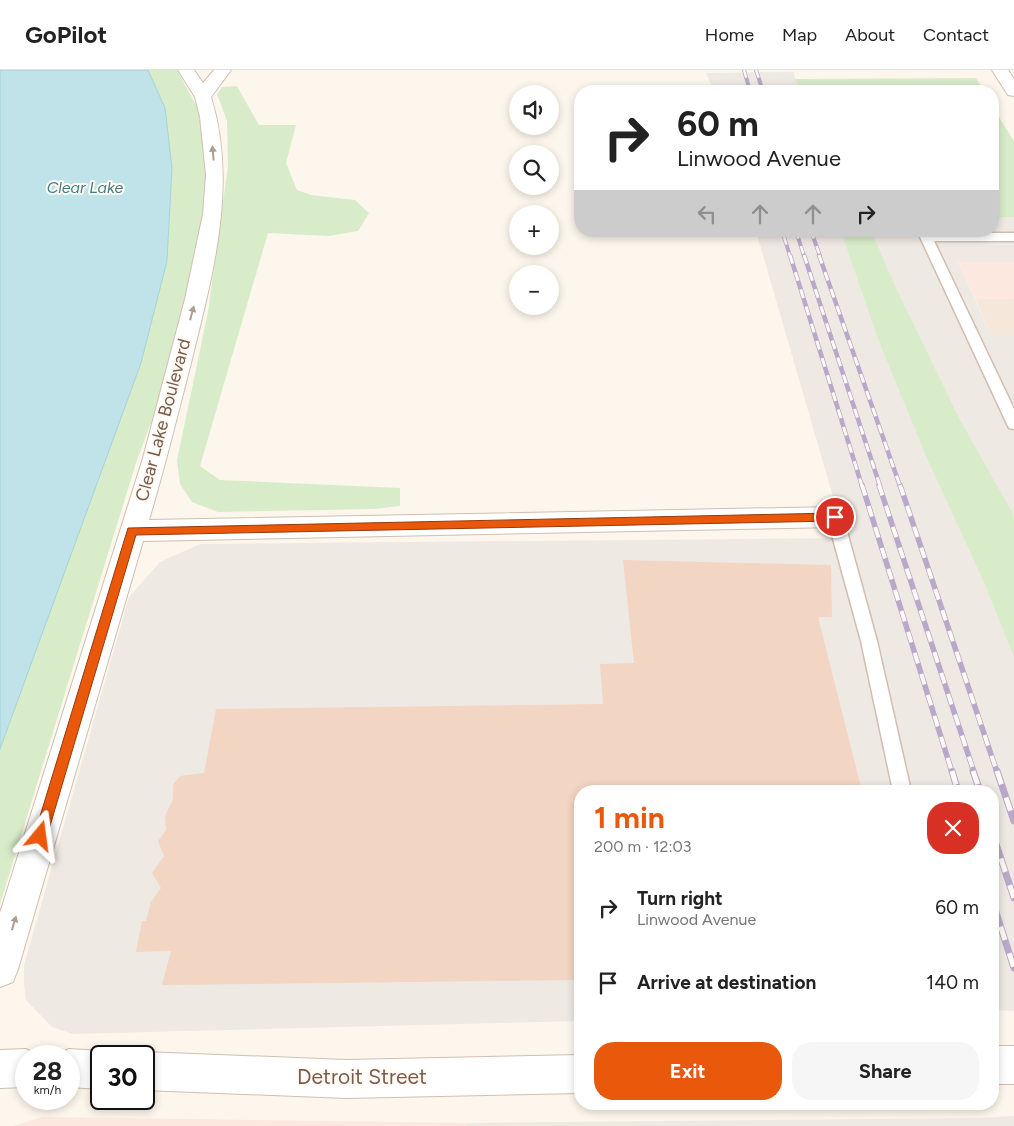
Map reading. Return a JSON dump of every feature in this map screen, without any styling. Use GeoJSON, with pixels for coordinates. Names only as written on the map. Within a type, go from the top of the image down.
{"type":"FeatureCollection","features":[{"type":"Feature","properties":{"kind":"street","name":"Clear Lake Boulevard"},"geometry":{"type":"LineString","coordinates":[[0,969],[154,460],[196,299],[213,214],[215,174],[209,117],[203,97],[186,70]]}},
{"type":"Feature","properties":{"kind":"street"},"geometry":{"type":"LineString","coordinates":[[203,97],[207,88],[223,70]]}},
{"type":"Feature","properties":{"kind":"street"},"geometry":{"type":"LineString","coordinates":[[1000,70],[1014,91]]}},
{"type":"Feature","properties":{"kind":"street"},"geometry":{"type":"LineString","coordinates":[[132,531],[835,517]]}},
{"type":"Feature","properties":{"kind":"street"},"geometry":{"type":"LineString","coordinates":[[999,1065],[1014,1065]]}},
{"type":"Feature","properties":{"kind":"street"},"geometry":{"type":"LineString","coordinates":[[0,1069],[15,1068]]}},
{"type":"Feature","properties":{"kind":"street","name":"Detroit Street"},"geometry":{"type":"LineString","coordinates":[[155,1071],[346,1079],[574,1074]]}},
{"type":"Feature","properties":{"kind":"lane"},"geometry":{"type":"LineString","coordinates":[[1014,237],[926,238],[1014,424]]}},
{"type":"Feature","properties":{"kind":"lane"},"geometry":{"type":"LineString","coordinates":[[835,517],[869,640],[901,785]]}},
{"type":"Feature","properties":{"kind":"shaded area"},"geometry":{"type":"Polygon","coordinates":[[[794,72],[798,85],[711,85],[706,73],[794,72]]]}},
{"type":"Feature","properties":{"kind":"shaded area"},"geometry":{"type":"Polygon","coordinates":[[[1014,217],[1014,262],[958,262],[991,334],[1014,334],[1014,1011],[999,1010],[999,785],[574,785],[574,1021],[73,1034],[52,1027],[26,1000],[24,965],[129,597],[160,562],[200,544],[845,538],[758,237],[999,237],[999,218],[1014,217]]]}},
{"type":"Feature","properties":{"kind":"shaded area"},"geometry":{"type":"Polygon","coordinates":[[[958,262],[1014,262],[1014,299],[975,298],[958,262]]]}},
{"type":"Feature","properties":{"kind":"shaded area"},"geometry":{"type":"Polygon","coordinates":[[[975,298],[1014,299],[1014,334],[991,334],[975,298]]]}},
{"type":"Feature","properties":{"kind":"shaded area"},"geometry":{"type":"Polygon","coordinates":[[[1014,1116],[1014,1126],[467,1126],[467,1123],[980,1118],[1014,1116]]]}},
{"type":"Feature","properties":{"kind":"shaded area"},"geometry":{"type":"Polygon","coordinates":[[[41,1117],[467,1123],[467,1126],[14,1126],[41,1117]]]}},
{"type":"Feature","properties":{"kind":"green space"},"geometry":{"type":"Polygon","coordinates":[[[148,70],[177,70],[198,109],[207,165],[202,230],[189,293],[163,390],[136,463],[0,904],[0,749],[141,363],[167,261],[172,168],[165,108],[148,70]]]}},
{"type":"Feature","properties":{"kind":"green space"},"geometry":{"type":"Polygon","coordinates":[[[976,78],[980,85],[798,85],[795,79],[976,78]]]}},
{"type":"Feature","properties":{"kind":"green space"},"geometry":{"type":"Polygon","coordinates":[[[237,86],[259,125],[296,125],[286,163],[297,190],[311,195],[355,200],[369,213],[358,231],[329,236],[268,233],[200,466],[220,480],[400,488],[400,506],[374,509],[218,512],[192,502],[180,484],[177,460],[208,312],[228,166],[227,121],[217,94],[222,87],[237,86]]]}},
{"type":"Feature","properties":{"kind":"green space"},"geometry":{"type":"Polygon","coordinates":[[[999,117],[1014,141],[1014,217],[999,218],[999,117]]]}},
{"type":"Feature","properties":{"kind":"green space"},"geometry":{"type":"Polygon","coordinates":[[[843,237],[874,237],[896,288],[959,418],[1012,512],[1014,518],[1014,657],[984,582],[926,456],[878,339],[843,237]]]}},
{"type":"Feature","properties":{"kind":"water","name":"Clear Lake"},"geometry":{"type":"Polygon","coordinates":[[[0,70],[148,70],[165,108],[172,168],[167,261],[141,363],[0,749],[0,70]]]}},
{"type":"Feature","properties":{"kind":"building"},"geometry":{"type":"Polygon","coordinates":[[[623,560],[831,565],[832,617],[818,617],[860,785],[574,785],[574,980],[162,985],[171,951],[136,952],[142,921],[146,921],[151,902],[161,888],[152,873],[164,856],[158,841],[166,830],[165,816],[173,799],[173,785],[180,776],[204,773],[216,709],[603,704],[600,664],[634,663],[623,560]]]}},
{"type":"Feature","properties":{"kind":"railway"},"geometry":{"type":"LineString","coordinates":[[744,70],[748,85]]}},
{"type":"Feature","properties":{"kind":"railway"},"geometry":{"type":"LineString","coordinates":[[756,70],[761,85]]}},
{"type":"Feature","properties":{"kind":"railway"},"geometry":{"type":"LineString","coordinates":[[784,237],[790,256]]}},
{"type":"Feature","properties":{"kind":"railway"},"geometry":{"type":"LineString","coordinates":[[798,237],[804,256]]}},
{"type":"Feature","properties":{"kind":"railway"},"geometry":{"type":"LineString","coordinates":[[813,237],[820,256]]}},
{"type":"Feature","properties":{"kind":"railway"},"geometry":{"type":"LineString","coordinates":[[790,255],[862,486]]}},
{"type":"Feature","properties":{"kind":"railway"},"geometry":{"type":"LineString","coordinates":[[804,255],[880,486]]}},
{"type":"Feature","properties":{"kind":"railway"},"geometry":{"type":"LineString","coordinates":[[819,255],[900,486]]}},
{"type":"Feature","properties":{"kind":"railway"},"geometry":{"type":"LineString","coordinates":[[862,485],[952,772]]}},
{"type":"Feature","properties":{"kind":"railway"},"geometry":{"type":"LineString","coordinates":[[879,485],[974,772]]}},
{"type":"Feature","properties":{"kind":"railway"},"geometry":{"type":"LineString","coordinates":[[900,485],[997,772]]}},
{"type":"Feature","properties":{"kind":"railway"},"geometry":{"type":"LineString","coordinates":[[952,771],[956,785]]}},
{"type":"Feature","properties":{"kind":"railway"},"geometry":{"type":"LineString","coordinates":[[973,771],[978,785]]}},
{"type":"Feature","properties":{"kind":"railway"},"geometry":{"type":"LineString","coordinates":[[997,771],[1014,821]]}},
{"type":"Feature","properties":{"kind":"railway"},"geometry":{"type":"LineString","coordinates":[[999,853],[1014,898]]}},
{"type":"Feature","properties":{"kind":"railway"},"geometry":{"type":"LineString","coordinates":[[999,922],[1014,968]]}},
{"type":"Feature","properties":{"kind":"route"},"geometry":{"type":"LineString","coordinates":[[40,836],[132,531],[835,517]]}}]}
